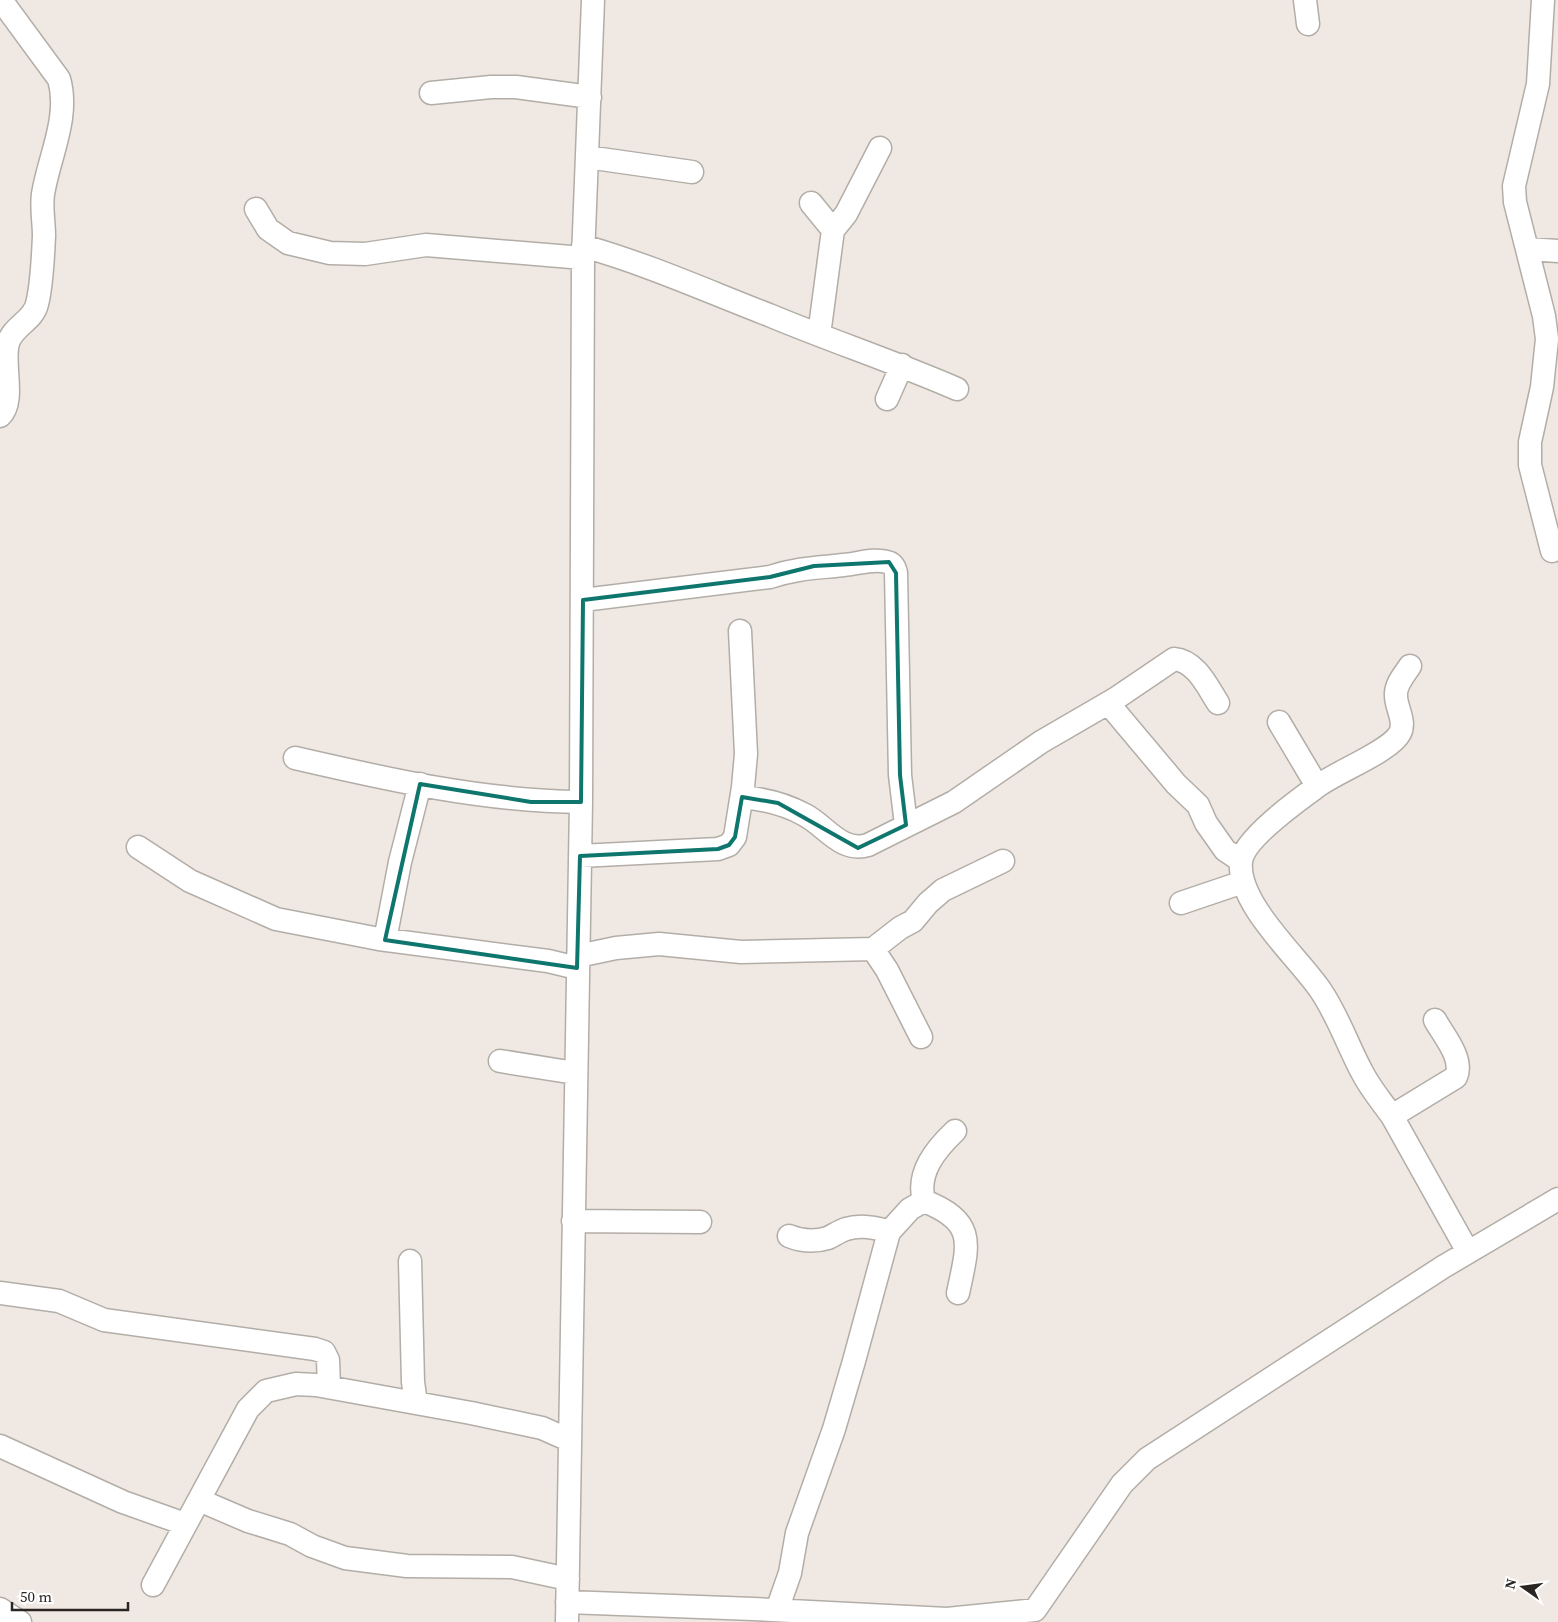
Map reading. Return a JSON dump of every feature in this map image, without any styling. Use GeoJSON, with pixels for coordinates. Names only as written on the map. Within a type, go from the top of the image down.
{"type":"FeatureCollection","features":[{"type":"Feature","properties":{"kind":"street"},"geometry":{"type":"LineString","coordinates":[[0,416],[5,411],[8,402],[7,364],[10,336],[32,315],[37,304],[44,236],[43,196],[63,106],[59,79],[1,0]]}},
{"type":"Feature","properties":{"kind":"street"},"geometry":{"type":"LineString","coordinates":[[593,0],[583,252],[581,802],[567,1612],[777,1610],[947,1619],[1033,1616],[1122,1484],[1147,1459],[1468,1252],[1558,1199]]}},
{"type":"Feature","properties":{"kind":"street"},"geometry":{"type":"LineString","coordinates":[[1305,0],[1308,24]]}},
{"type":"Feature","properties":{"kind":"street"},"geometry":{"type":"LineString","coordinates":[[1543,0],[1538,84],[1514,186],[1515,202],[1544,316],[1547,339],[1542,387],[1530,442],[1530,465],[1552,551]]}},
{"type":"Feature","properties":{"kind":"street"},"geometry":{"type":"LineString","coordinates":[[431,93],[491,87],[516,87],[590,97]]}},
{"type":"Feature","properties":{"kind":"street"},"geometry":{"type":"LineString","coordinates":[[819,335],[833,230],[846,214],[880,148]]}},
{"type":"Feature","properties":{"kind":"street"},"geometry":{"type":"LineString","coordinates":[[587,157],[692,172]]}},
{"type":"Feature","properties":{"kind":"street"},"geometry":{"type":"LineString","coordinates":[[811,203],[833,230]]}},
{"type":"Feature","properties":{"kind":"street"},"geometry":{"type":"LineString","coordinates":[[256,209],[268,229],[288,243],[330,253],[365,254],[426,245],[583,252],[633,260],[819,335],[902,365],[957,389]]}},
{"type":"Feature","properties":{"kind":"street"},"geometry":{"type":"LineString","coordinates":[[1528,249],[1558,251]]}},
{"type":"Feature","properties":{"kind":"street"},"geometry":{"type":"LineString","coordinates":[[887,399],[902,365]]}},
{"type":"Feature","properties":{"kind":"street"},"geometry":{"type":"LineString","coordinates":[[583,600],[770,576],[814,566],[834,566],[880,560],[889,562],[894,567],[896,573],[898,727],[900,774],[906,825]]}},
{"type":"Feature","properties":{"kind":"street"},"geometry":{"type":"LineString","coordinates":[[580,856],[718,849],[729,845],[735,836],[742,796],[746,754],[740,631]]}},
{"type":"Feature","properties":{"kind":"street"},"geometry":{"type":"LineString","coordinates":[[742,796],[778,803],[792,809],[807,816],[835,838],[858,848],[868,845],[954,802],[1041,742],[1108,703],[1174,659],[1184,660],[1195,669],[1218,703]]}},
{"type":"Feature","properties":{"kind":"street"},"geometry":{"type":"LineString","coordinates":[[1181,903],[1242,872],[1252,842],[1272,822],[1329,777],[1384,748],[1400,732],[1402,721],[1395,695],[1398,684],[1410,666]]}},
{"type":"Feature","properties":{"kind":"street"},"geometry":{"type":"LineString","coordinates":[[1108,703],[1176,784],[1198,805],[1206,823],[1242,872],[1264,920],[1322,992],[1362,1071],[1392,1116],[1468,1252]]}},
{"type":"Feature","properties":{"kind":"street"},"geometry":{"type":"LineString","coordinates":[[1279,722],[1317,786]]}},
{"type":"Feature","properties":{"kind":"street"},"geometry":{"type":"LineString","coordinates":[[295,758],[474,795],[531,802],[581,802]]}},
{"type":"Feature","properties":{"kind":"street"},"geometry":{"type":"LineString","coordinates":[[385,940],[400,862],[420,784]]}},
{"type":"Feature","properties":{"kind":"street"},"geometry":{"type":"LineString","coordinates":[[138,847],[190,882],[276,919],[385,940],[548,961],[578,962],[616,948],[659,944],[741,952],[873,949],[900,928],[913,921],[928,903],[943,890],[1002,861]]}},
{"type":"Feature","properties":{"kind":"street"},"geometry":{"type":"LineString","coordinates":[[873,949],[887,970],[921,1037]]}},
{"type":"Feature","properties":{"kind":"street"},"geometry":{"type":"LineString","coordinates":[[1392,1116],[1456,1077],[1459,1070],[1458,1062],[1435,1020]]}},
{"type":"Feature","properties":{"kind":"street"},"geometry":{"type":"LineString","coordinates":[[500,1061],[575,1074]]}},
{"type":"Feature","properties":{"kind":"street"},"geometry":{"type":"LineString","coordinates":[[924,1201],[922,1193],[924,1176],[930,1159],[955,1131]]}},
{"type":"Feature","properties":{"kind":"street"},"geometry":{"type":"LineString","coordinates":[[777,1610],[790,1573],[797,1533],[834,1429],[889,1232],[910,1209],[924,1201]]}},
{"type":"Feature","properties":{"kind":"street"},"geometry":{"type":"LineString","coordinates":[[924,1201],[940,1207],[957,1219],[966,1235],[967,1252],[958,1294]]}},
{"type":"Feature","properties":{"kind":"street"},"geometry":{"type":"LineString","coordinates":[[573,1221],[700,1222]]}},
{"type":"Feature","properties":{"kind":"street"},"geometry":{"type":"LineString","coordinates":[[789,1236],[801,1240],[815,1240],[827,1238],[847,1229],[866,1227],[880,1228],[889,1232]]}},
{"type":"Feature","properties":{"kind":"street"},"geometry":{"type":"LineString","coordinates":[[410,1261],[413,1382],[416,1403]]}},
{"type":"Feature","properties":{"kind":"street"},"geometry":{"type":"LineString","coordinates":[[0,1293],[58,1301],[104,1320],[315,1349],[324,1352],[328,1360],[329,1387]]}},
{"type":"Feature","properties":{"kind":"street"},"geometry":{"type":"LineString","coordinates":[[153,1585],[248,1408],[266,1391],[296,1384],[329,1387],[542,1428],[569,1440]]}},
{"type":"Feature","properties":{"kind":"street"},"geometry":{"type":"LineString","coordinates":[[542,1428],[569,1415]]}},
{"type":"Feature","properties":{"kind":"street"},"geometry":{"type":"LineString","coordinates":[[0,1446],[123,1502],[185,1524]]}},
{"type":"Feature","properties":{"kind":"street"},"geometry":{"type":"LineString","coordinates":[[199,1500],[248,1521],[290,1534],[312,1546],[345,1558],[408,1566],[512,1567],[568,1579]]}},
{"type":"Feature","properties":{"kind":"street"},"geometry":{"type":"LineString","coordinates":[[0,1609],[20,1622]]}},
{"type":"Feature","properties":{"kind":"highlighted area"},"geometry":{"type":"Polygon","coordinates":[[[889,562],[896,573],[900,775],[906,825],[858,848],[778,803],[742,797],[735,837],[729,845],[718,849],[580,856],[577,968],[385,940],[420,784],[531,802],[581,802],[583,600],[770,577],[814,566],[889,562]]]}}]}
